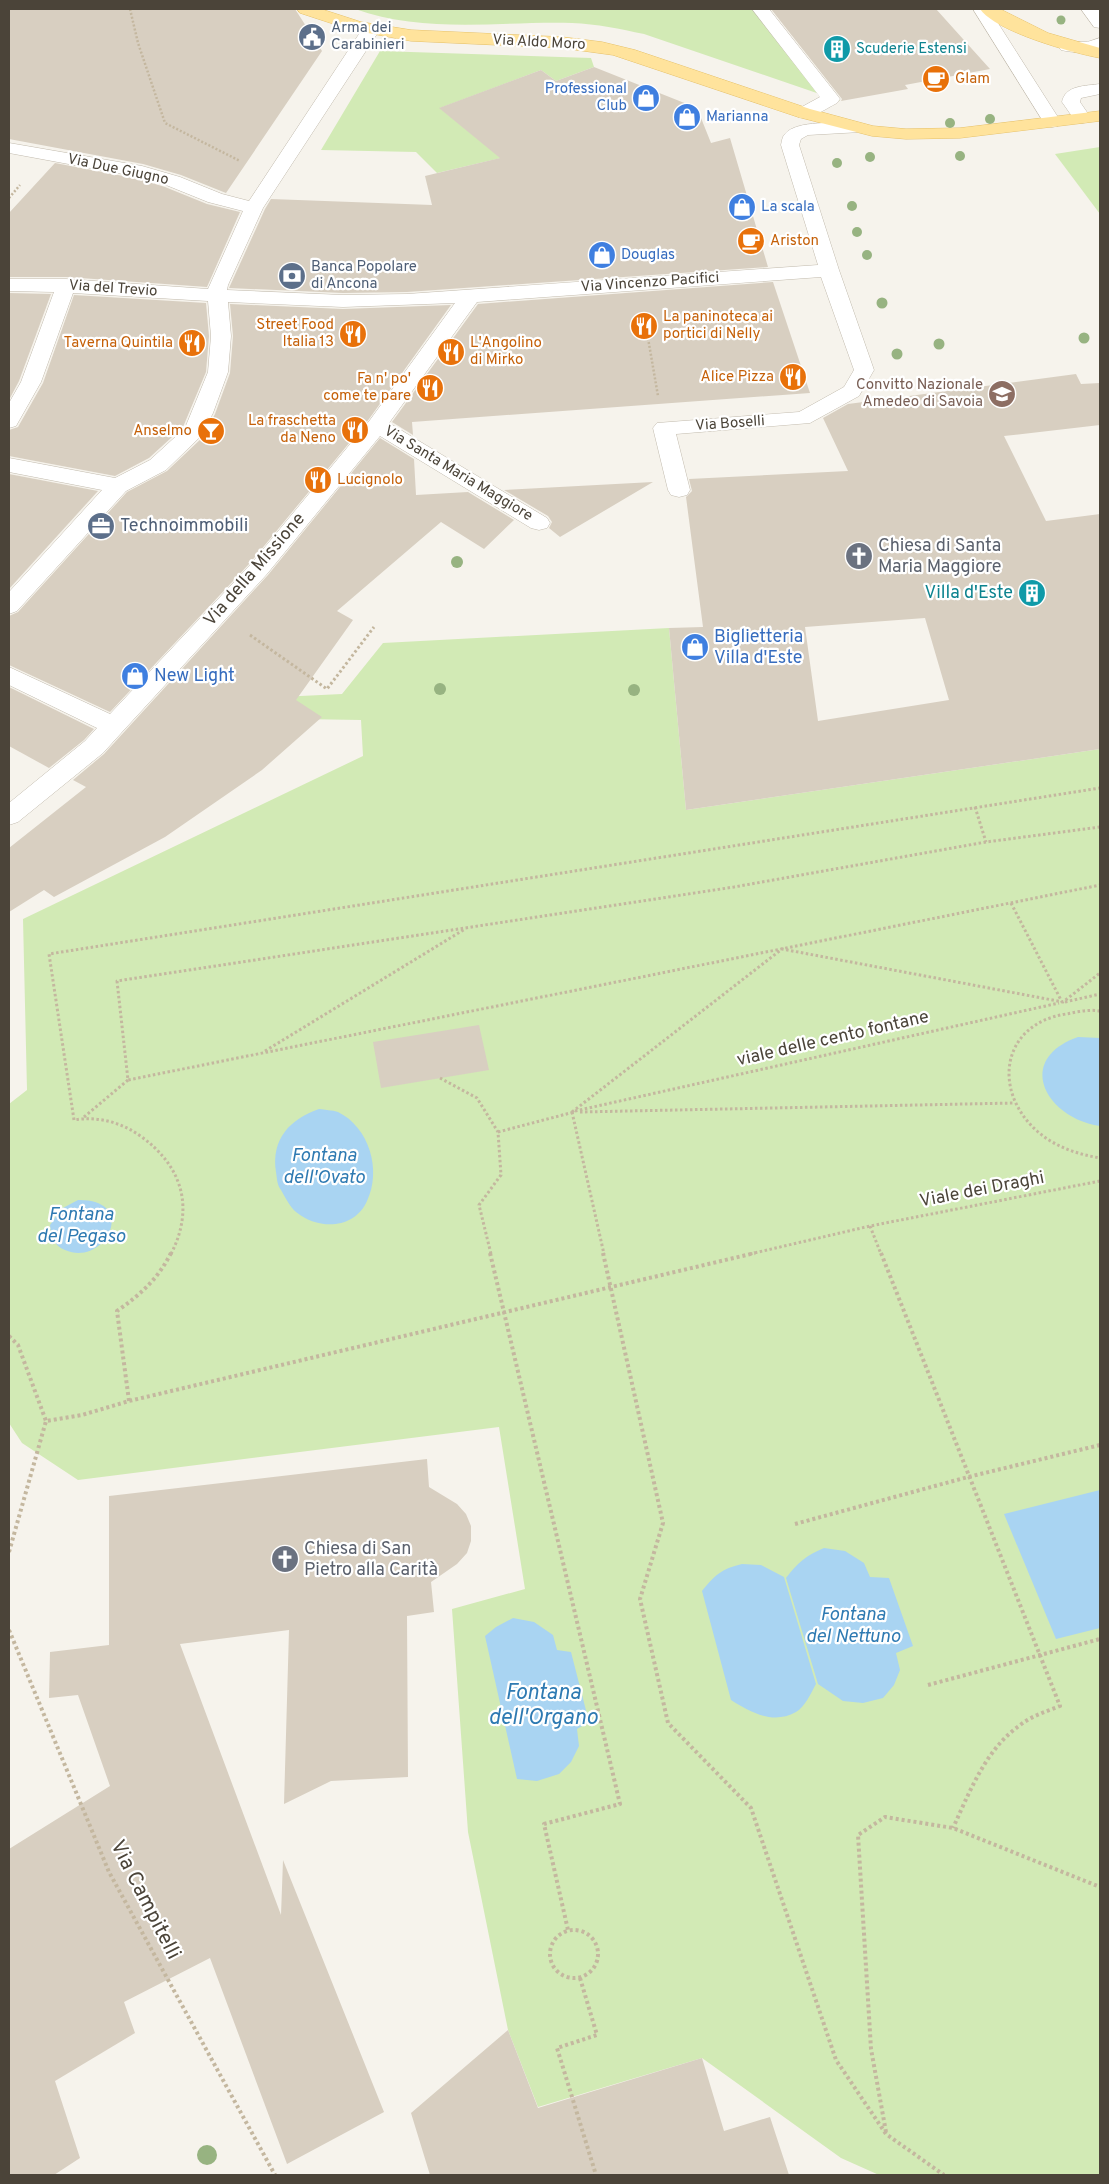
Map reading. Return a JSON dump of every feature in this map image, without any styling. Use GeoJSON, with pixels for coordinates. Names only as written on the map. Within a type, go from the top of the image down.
{"type":"FeatureCollection","features":[{"type":"Feature","properties":{"kind":"main road","name":"Via Aldo Moro"},"geometry":{"type":"LineString","coordinates":[[306,9],[346,24],[419,38],[566,43],[607,48],[804,113],[856,128],[890,133],[943,134],[1091,117]]}},
{"type":"Feature","properties":{"kind":"main road"},"geometry":{"type":"LineString","coordinates":[[989,9],[1028,32],[1067,46],[1100,53]]}},
{"type":"Feature","properties":{"kind":"street"},"geometry":{"type":"LineString","coordinates":[[760,9],[831,99],[804,113]]}},
{"type":"Feature","properties":{"kind":"street"},"geometry":{"type":"LineString","coordinates":[[981,9],[1052,122]]}},
{"type":"Feature","properties":{"kind":"street"},"geometry":{"type":"LineString","coordinates":[[1089,9],[1100,23]]}},
{"type":"Feature","properties":{"kind":"street"},"geometry":{"type":"LineString","coordinates":[[9,606],[118,486],[164,461],[187,439],[199,422],[218,372],[221,336],[217,296],[222,278],[254,208],[370,30]]}},
{"type":"Feature","properties":{"kind":"street"},"geometry":{"type":"LineString","coordinates":[[1067,46],[1088,47],[1100,43]]}},
{"type":"Feature","properties":{"kind":"street"},"geometry":{"type":"LineString","coordinates":[[1091,117],[1071,102],[1072,96],[1077,93],[1100,90]]}},
{"type":"Feature","properties":{"kind":"street"},"geometry":{"type":"LineString","coordinates":[[829,270],[790,140],[796,133],[804,130],[856,128]]}},
{"type":"Feature","properties":{"kind":"street","name":"Via Due Giugno"},"geometry":{"type":"LineString","coordinates":[[9,148],[142,172],[173,181],[215,198],[254,208]]}},
{"type":"Feature","properties":{"kind":"street","name":"Via Vincenzo Pacifici"},"geometry":{"type":"LineString","coordinates":[[217,296],[344,301],[470,296],[771,276],[829,270]]}},
{"type":"Feature","properties":{"kind":"street","name":"Via Boselli"},"geometry":{"type":"LineString","coordinates":[[664,428],[803,418],[852,391],[864,370],[829,270]]}},
{"type":"Feature","properties":{"kind":"street","name":"Via del Trevio"},"geometry":{"type":"LineString","coordinates":[[9,285],[66,286],[217,296]]}},
{"type":"Feature","properties":{"kind":"street"},"geometry":{"type":"LineString","coordinates":[[9,420],[31,382],[66,286]]}},
{"type":"Feature","properties":{"kind":"street","name":"Via della Missione"},"geometry":{"type":"LineString","coordinates":[[9,816],[85,756],[259,569],[377,425],[470,296]]}},
{"type":"Feature","properties":{"kind":"street","name":"Via Santa Maria Maggiore"},"geometry":{"type":"LineString","coordinates":[[377,425],[539,523]]}},
{"type":"Feature","properties":{"kind":"street"},"geometry":{"type":"LineString","coordinates":[[664,428],[678,490]]}},
{"type":"Feature","properties":{"kind":"street"},"geometry":{"type":"LineString","coordinates":[[9,465],[118,486]]}},
{"type":"Feature","properties":{"kind":"street"},"geometry":{"type":"LineString","coordinates":[[9,675],[114,726]]}},
{"type":"Feature","properties":{"kind":"path"},"geometry":{"type":"LineString","coordinates":[[130,9],[138,43],[165,123],[274,178]]}},
{"type":"Feature","properties":{"kind":"path"},"geometry":{"type":"LineString","coordinates":[[648,338],[664,428]]}},
{"type":"Feature","properties":{"kind":"path"},"geometry":{"type":"LineString","coordinates":[[219,613],[327,689],[374,627]]}},
{"type":"Feature","properties":{"kind":"path"},"geometry":{"type":"LineString","coordinates":[[1100,788],[49,954],[74,1120],[84,1117],[128,1080],[1100,885]]}},
{"type":"Feature","properties":{"kind":"path"},"geometry":{"type":"LineString","coordinates":[[975,807],[986,842]]}},
{"type":"Feature","properties":{"kind":"path"},"geometry":{"type":"LineString","coordinates":[[128,1080],[117,981],[734,887],[986,842],[1100,827]]}},
{"type":"Feature","properties":{"kind":"path"},"geometry":{"type":"LineString","coordinates":[[1011,903],[1063,1002]]}},
{"type":"Feature","properties":{"kind":"path"},"geometry":{"type":"LineString","coordinates":[[263,1052],[466,928]]}},
{"type":"Feature","properties":{"kind":"path"},"geometry":{"type":"LineString","coordinates":[[572,1112],[782,949],[1063,1002],[1100,973]]}},
{"type":"Feature","properties":{"kind":"path","name":"viale delle cento fontane"},"geometry":{"type":"LineString","coordinates":[[572,1112],[1100,994]]}},
{"type":"Feature","properties":{"kind":"path"},"geometry":{"type":"LineString","coordinates":[[1100,1011],[1094,1010],[1043,1019],[1022,1034],[1010,1054],[1007,1078],[1014,1103],[1030,1124],[1053,1143],[1081,1155],[1100,1158]]}},
{"type":"Feature","properties":{"kind":"path"},"geometry":{"type":"LineString","coordinates":[[440,1078],[477,1098],[498,1132],[501,1175],[479,1205],[620,1804],[544,1824],[568,1930]]}},
{"type":"Feature","properties":{"kind":"path"},"geometry":{"type":"LineString","coordinates":[[498,1132],[572,1112],[1014,1103]]}},
{"type":"Feature","properties":{"kind":"path"},"geometry":{"type":"LineString","coordinates":[[572,1112],[663,1523],[640,1599],[668,1723],[751,1808],[836,2060],[886,2134],[944,2175]]}},
{"type":"Feature","properties":{"kind":"path"},"geometry":{"type":"LineString","coordinates":[[84,1117],[119,1124],[148,1140],[171,1163],[183,1192],[183,1225],[172,1257],[149,1287],[117,1311],[129,1401]]}},
{"type":"Feature","properties":{"kind":"path","name":"Viale dei Draghi"},"geometry":{"type":"LineString","coordinates":[[46,1421],[82,1415],[129,1401],[870,1226],[1100,1181]]}},
{"type":"Feature","properties":{"kind":"path"},"geometry":{"type":"LineString","coordinates":[[870,1226],[1060,1706],[1030,1718],[1010,1732],[978,1775],[953,1828]]}},
{"type":"Feature","properties":{"kind":"path"},"geometry":{"type":"LineString","coordinates":[[9,1336],[18,1345],[46,1421],[9,1552]]}},
{"type":"Feature","properties":{"kind":"path"},"geometry":{"type":"LineString","coordinates":[[795,1524],[968,1477],[1100,1445]]}},
{"type":"Feature","properties":{"kind":"path","name":"Via Campitelli"},"geometry":{"type":"LineString","coordinates":[[9,1630],[109,1872],[275,2175]]}},
{"type":"Feature","properties":{"kind":"path"},"geometry":{"type":"LineString","coordinates":[[928,1685],[1100,1639]]}},
{"type":"Feature","properties":{"kind":"path"},"geometry":{"type":"LineString","coordinates":[[886,2134],[871,2049],[858,1835],[885,1817],[953,1828],[1100,1887]]}},
{"type":"Feature","properties":{"kind":"path"},"geometry":{"type":"LineString","coordinates":[[568,1930],[584,1931],[596,1943],[597,1961],[593,1969],[580,1978],[565,1977],[558,1973],[551,1960],[552,1944],[561,1932],[568,1930]]}},
{"type":"Feature","properties":{"kind":"path"},"geometry":{"type":"LineString","coordinates":[[580,1978],[597,2035],[557,2048],[596,2175]]}},
{"type":"Feature","properties":{"kind":"green space"},"geometry":{"type":"Polygon","coordinates":[[[355,9],[767,9],[840,101],[644,34],[590,24],[572,23],[435,24],[381,17],[355,9]]]}},
{"type":"Feature","properties":{"kind":"green space"},"geometry":{"type":"Polygon","coordinates":[[[380,51],[591,58],[594,67],[556,81],[541,70],[440,108],[501,158],[437,173],[416,152],[321,150],[380,51]]]}},
{"type":"Feature","properties":{"kind":"green space"},"geometry":{"type":"Polygon","coordinates":[[[1100,147],[1100,214],[1055,154],[1100,147]]]}},
{"type":"Feature","properties":{"kind":"green space"},"geometry":{"type":"Polygon","coordinates":[[[669,628],[686,810],[1100,749],[1100,2175],[879,2175],[841,2158],[702,2058],[538,2107],[508,2030],[468,1832],[452,1609],[525,1589],[499,1427],[78,1480],[22,1443],[9,1423],[9,1104],[27,1090],[23,919],[363,756],[361,720],[170,717],[177,702],[342,694],[383,643],[669,628]]]}},
{"type":"Feature","properties":{"kind":"water"},"geometry":{"type":"Polygon","coordinates":[[[1078,1037],[1100,1038],[1100,1126],[1081,1121],[1065,1112],[1053,1101],[1045,1088],[1042,1073],[1047,1060],[1058,1047],[1078,1037]]]}},
{"type":"Feature","properties":{"kind":"water","name":"Fontana dell'Ovato"},"geometry":{"type":"Polygon","coordinates":[[[319,1109],[338,1112],[358,1128],[370,1150],[373,1163],[371,1189],[361,1211],[345,1222],[335,1224],[315,1222],[296,1212],[280,1188],[277,1179],[275,1160],[280,1140],[299,1118],[319,1109]]]}},
{"type":"Feature","properties":{"kind":"water","name":"Fontana del Pegaso"},"geometry":{"type":"Polygon","coordinates":[[[78,1200],[97,1203],[108,1210],[112,1220],[110,1231],[103,1242],[93,1250],[80,1253],[65,1250],[58,1246],[52,1237],[50,1225],[61,1209],[78,1200]]]}},
{"type":"Feature","properties":{"kind":"water"},"geometry":{"type":"Polygon","coordinates":[[[1100,1490],[1100,1628],[1056,1639],[1004,1514],[1100,1490]]]}},
{"type":"Feature","properties":{"kind":"water","name":"Fontana del Nettuno"},"geometry":{"type":"Polygon","coordinates":[[[824,1548],[845,1551],[864,1563],[870,1577],[889,1578],[913,1646],[896,1653],[900,1670],[894,1685],[883,1698],[863,1703],[843,1701],[818,1684],[786,1578],[803,1560],[824,1548]]]}},
{"type":"Feature","properties":{"kind":"water","name":"Fontana del Nettuno"},"geometry":{"type":"Polygon","coordinates":[[[742,1564],[761,1565],[784,1577],[816,1684],[802,1707],[787,1716],[770,1717],[762,1715],[746,1709],[731,1700],[702,1591],[719,1573],[742,1564]]]}},
{"type":"Feature","properties":{"kind":"water","name":"Fontana dell'Organo"},"geometry":{"type":"Polygon","coordinates":[[[513,1618],[534,1622],[553,1635],[557,1650],[571,1652],[589,1722],[577,1729],[579,1746],[571,1762],[559,1774],[537,1781],[517,1779],[485,1636],[496,1627],[513,1618]]]}},
{"type":"Feature","properties":{"kind":"building"},"geometry":{"type":"Polygon","coordinates":[[[9,9],[295,9],[322,51],[226,193],[181,175],[143,164],[9,139],[9,9]]]}},
{"type":"Feature","properties":{"kind":"building"},"geometry":{"type":"Polygon","coordinates":[[[771,9],[936,9],[990,69],[905,85],[908,89],[841,101],[842,99],[771,9]]]}},
{"type":"Feature","properties":{"kind":"building"},"geometry":{"type":"Polygon","coordinates":[[[594,67],[697,108],[711,143],[730,138],[768,267],[407,292],[343,293],[229,288],[271,199],[432,205],[425,176],[500,158],[439,108],[541,70],[556,81],[594,67]]]}},
{"type":"Feature","properties":{"kind":"building"},"geometry":{"type":"Polygon","coordinates":[[[55,163],[139,179],[207,204],[240,212],[207,287],[66,277],[9,277],[9,213],[55,163]]]}},
{"type":"Feature","properties":{"kind":"building"},"geometry":{"type":"Polygon","coordinates":[[[773,282],[810,393],[412,422],[413,435],[392,422],[478,304],[773,282]]]}},
{"type":"Feature","properties":{"kind":"building"},"geometry":{"type":"Polygon","coordinates":[[[9,293],[51,294],[19,381],[9,400],[9,293]]]}},
{"type":"Feature","properties":{"kind":"building"},"geometry":{"type":"Polygon","coordinates":[[[74,295],[206,303],[209,336],[206,372],[183,427],[149,458],[115,476],[9,456],[9,430],[18,427],[43,383],[74,295]]]}},
{"type":"Feature","properties":{"kind":"building"},"geometry":{"type":"Polygon","coordinates":[[[230,304],[343,309],[451,305],[369,419],[250,563],[110,712],[9,665],[9,616],[18,612],[127,492],[167,471],[203,437],[215,414],[230,373],[233,336],[230,304]]]}},
{"type":"Feature","properties":{"kind":"building","name":"Villa d'Este"},"geometry":{"type":"Polygon","coordinates":[[[1076,374],[1081,384],[1100,383],[1100,425],[1004,436],[1046,521],[1100,514],[1100,749],[686,810],[669,628],[703,627],[686,497],[692,491],[689,479],[848,471],[823,418],[848,404],[1076,374]],[[925,618],[805,627],[818,721],[949,700],[925,618]]]}},
{"type":"Feature","properties":{"kind":"building"},"geometry":{"type":"Polygon","coordinates":[[[380,438],[414,459],[416,495],[468,492],[514,520],[484,549],[441,522],[337,611],[353,620],[296,700],[322,717],[262,770],[165,837],[54,897],[44,890],[9,912],[9,848],[86,787],[73,780],[104,754],[268,575],[380,438]]]}},
{"type":"Feature","properties":{"kind":"building"},"geometry":{"type":"Polygon","coordinates":[[[9,474],[98,491],[9,589],[9,474]]]}},
{"type":"Feature","properties":{"kind":"building"},"geometry":{"type":"Polygon","coordinates":[[[653,482],[560,537],[549,528],[552,522],[548,516],[504,490],[653,482]]]}},
{"type":"Feature","properties":{"kind":"building"},"geometry":{"type":"Polygon","coordinates":[[[9,687],[94,729],[84,740],[49,768],[9,746],[9,687]]]}},
{"type":"Feature","properties":{"kind":"building"},"geometry":{"type":"Polygon","coordinates":[[[479,1025],[489,1070],[381,1088],[373,1042],[479,1025]]]}},
{"type":"Feature","properties":{"kind":"building"},"geometry":{"type":"Polygon","coordinates":[[[427,1459],[429,1487],[457,1504],[466,1514],[471,1526],[471,1541],[467,1553],[457,1564],[431,1582],[434,1612],[407,1616],[408,1777],[331,1781],[284,1804],[289,1630],[180,1644],[281,1915],[283,1860],[384,2112],[287,2164],[210,1958],[124,2002],[135,2033],[55,2081],[80,2158],[54,2175],[9,2175],[9,1849],[110,1786],[78,1695],[49,1698],[50,1652],[109,1645],[109,1496],[427,1459]]]}},
{"type":"Feature","properties":{"kind":"building"},"geometry":{"type":"Polygon","coordinates":[[[508,2030],[538,2108],[702,2058],[724,2131],[770,2117],[789,2175],[430,2175],[411,2113],[508,2030]]]}},
{"type":"Feature","properties":{"kind":"place","name":"Arma dei Carabinieri"},"geometry":{"type":"Point","coordinates":[312,37]}},
{"type":"Feature","properties":{"kind":"place","name":"Scuderie Estensi"},"geometry":{"type":"Point","coordinates":[837,49]}},
{"type":"Feature","properties":{"kind":"place","name":"Glam"},"geometry":{"type":"Point","coordinates":[936,79]}},
{"type":"Feature","properties":{"kind":"place","name":"Professional Club"},"geometry":{"type":"Point","coordinates":[646,98]}},
{"type":"Feature","properties":{"kind":"place","name":"Marianna"},"geometry":{"type":"Point","coordinates":[687,117]}},
{"type":"Feature","properties":{"kind":"place","name":"La scala"},"geometry":{"type":"Point","coordinates":[742,207]}},
{"type":"Feature","properties":{"kind":"place","name":"Ariston"},"geometry":{"type":"Point","coordinates":[751,241]}},
{"type":"Feature","properties":{"kind":"place","name":"Douglas"},"geometry":{"type":"Point","coordinates":[602,255]}},
{"type":"Feature","properties":{"kind":"place","name":"Banca Popolare di Ancona"},"geometry":{"type":"Point","coordinates":[292,276]}},
{"type":"Feature","properties":{"kind":"place","name":"La paninoteca ai portici di Nelly"},"geometry":{"type":"Point","coordinates":[644,326]}},
{"type":"Feature","properties":{"kind":"place","name":"Street Food Italia 13"},"geometry":{"type":"Point","coordinates":[353,334]}},
{"type":"Feature","properties":{"kind":"place","name":"Taverna Quintila"},"geometry":{"type":"Point","coordinates":[192,343]}},
{"type":"Feature","properties":{"kind":"place","name":"L'Angolino di Mirko"},"geometry":{"type":"Point","coordinates":[451,352]}},
{"type":"Feature","properties":{"kind":"place","name":"Alice Pizza"},"geometry":{"type":"Point","coordinates":[793,377]}},
{"type":"Feature","properties":{"kind":"place","name":"Fa n' po' come te pare"},"geometry":{"type":"Point","coordinates":[430,388]}},
{"type":"Feature","properties":{"kind":"place","name":"Convitto Nazionale Amedeo di Savoia"},"geometry":{"type":"Point","coordinates":[1002,394]}},
{"type":"Feature","properties":{"kind":"place","name":"La fraschetta da Neno"},"geometry":{"type":"Point","coordinates":[355,430]}},
{"type":"Feature","properties":{"kind":"place","name":"Anselmo"},"geometry":{"type":"Point","coordinates":[211,431]}},
{"type":"Feature","properties":{"kind":"place","name":"Lucignolo"},"geometry":{"type":"Point","coordinates":[318,480]}},
{"type":"Feature","properties":{"kind":"place","name":"Technoimmobili"},"geometry":{"type":"Point","coordinates":[101,526]}},
{"type":"Feature","properties":{"kind":"place","name":"Chiesa di Santa Maria Maggiore"},"geometry":{"type":"Point","coordinates":[859,556]}},
{"type":"Feature","properties":{"kind":"place","name":"Villa d'Este"},"geometry":{"type":"Point","coordinates":[1032,593]}},
{"type":"Feature","properties":{"kind":"place","name":"Biglietteria Villa d'Este"},"geometry":{"type":"Point","coordinates":[695,647]}},
{"type":"Feature","properties":{"kind":"place","name":"New Light"},"geometry":{"type":"Point","coordinates":[135,676]}},
{"type":"Feature","properties":{"kind":"place","name":"Chiesa di San Pietro alla Carità"},"geometry":{"type":"Point","coordinates":[285,1559]}}]}
